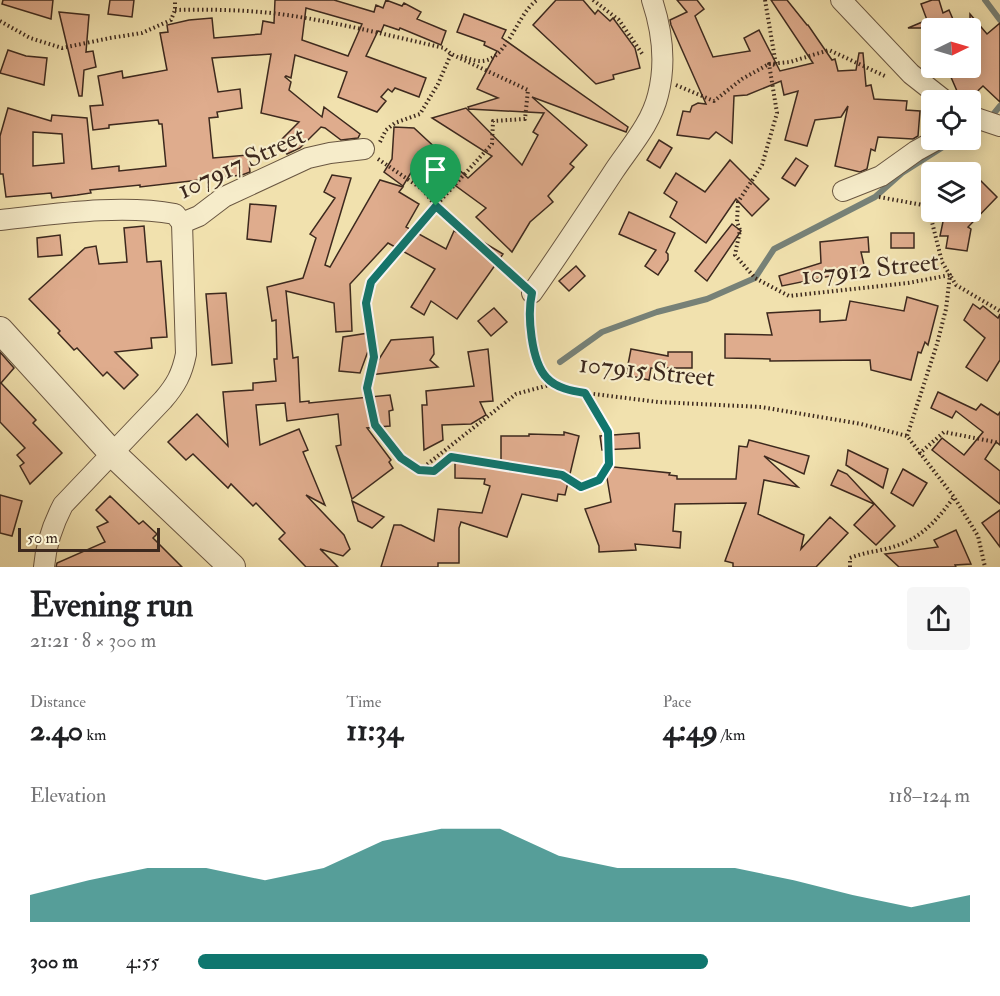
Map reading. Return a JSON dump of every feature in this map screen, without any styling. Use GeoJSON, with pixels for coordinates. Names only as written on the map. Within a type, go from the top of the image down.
{"type":"FeatureCollection","features":[{"type":"Feature","properties":{"kind":"street"},"geometry":{"type":"LineString","coordinates":[[532,293],[631,149],[658,97],[662,40],[652,0]]}},
{"type":"Feature","properties":{"kind":"street"},"geometry":{"type":"LineString","coordinates":[[841,0],[911,74],[931,90]]}},
{"type":"Feature","properties":{"kind":"street"},"geometry":{"type":"LineString","coordinates":[[981,121],[1000,126]]}},
{"type":"Feature","properties":{"kind":"street"},"geometry":{"type":"LineString","coordinates":[[843,191],[881,176],[921,148]]}},
{"type":"Feature","properties":{"kind":"street","name":"107917 Street"},"geometry":{"type":"LineString","coordinates":[[0,220],[122,209],[151,209],[175,214],[182,223],[199,216],[224,197],[308,158],[364,149]]}},
{"type":"Feature","properties":{"kind":"street"},"geometry":{"type":"LineString","coordinates":[[44,567],[52,526],[63,505],[177,384],[183,370],[186,354],[182,223]]}},
{"type":"Feature","properties":{"kind":"street"},"geometry":{"type":"LineString","coordinates":[[0,330],[232,567]]}},
{"type":"Feature","properties":{"kind":"path"},"geometry":{"type":"LineString","coordinates":[[0,21],[30,38],[62,48],[142,33],[171,20],[175,10],[175,0]]}},
{"type":"Feature","properties":{"kind":"path"},"geometry":{"type":"LineString","coordinates":[[451,54],[481,61],[499,55],[527,7],[537,0]]}},
{"type":"Feature","properties":{"kind":"path"},"geometry":{"type":"LineString","coordinates":[[593,0],[619,20],[661,79],[714,101],[742,79],[769,64],[790,62],[829,51],[893,81]]}},
{"type":"Feature","properties":{"kind":"path","name":"107912 Street"},"geometry":{"type":"LineString","coordinates":[[765,0],[776,65],[769,64],[777,112],[762,165],[738,202],[737,222],[740,230],[735,255],[755,278],[789,296],[908,283],[950,275],[956,285],[1000,311]]}},
{"type":"Feature","properties":{"kind":"path"},"geometry":{"type":"LineString","coordinates":[[175,10],[208,9],[297,16],[444,48],[451,54],[528,90],[525,119],[493,121],[492,144],[371,282],[366,303],[374,357],[367,388],[375,425],[401,458],[419,470],[434,471],[451,457],[562,475],[581,487],[599,480],[609,464],[608,432],[585,393]]}},
{"type":"Feature","properties":{"kind":"path"},"geometry":{"type":"LineString","coordinates":[[364,149],[379,144],[386,130],[395,123],[420,114],[438,84],[451,54]]}},
{"type":"Feature","properties":{"kind":"path"},"geometry":{"type":"LineString","coordinates":[[364,149],[422,189],[436,206],[532,293]]}},
{"type":"Feature","properties":{"kind":"path"},"geometry":{"type":"LineString","coordinates":[[843,191],[928,206],[942,262],[950,275],[946,309],[937,344],[907,436],[954,497],[978,536],[985,567]]}},
{"type":"Feature","properties":{"kind":"path","name":"107915 Street"},"geometry":{"type":"LineString","coordinates":[[532,293],[529,306],[532,348],[545,377],[557,387],[585,393],[658,402],[762,407],[861,424],[907,436]]}},
{"type":"Feature","properties":{"kind":"path"},"geometry":{"type":"LineString","coordinates":[[419,470],[516,394],[553,384]]}},
{"type":"Feature","properties":{"kind":"path"},"geometry":{"type":"LineString","coordinates":[[919,454],[944,432],[1000,443]]}},
{"type":"Feature","properties":{"kind":"path"},"geometry":{"type":"LineString","coordinates":[[850,567],[850,558],[861,553],[902,544],[934,524],[954,497]]}},
{"type":"Feature","properties":{"kind":"building"},"geometry":{"type":"Polygon","coordinates":[[[3,0],[53,0],[51,19],[2,4],[3,0]]]}},
{"type":"Feature","properties":{"kind":"building"},"geometry":{"type":"Polygon","coordinates":[[[110,0],[134,0],[132,17],[108,14],[110,0]]]}},
{"type":"Feature","properties":{"kind":"building"},"geometry":{"type":"Polygon","coordinates":[[[275,0],[334,0],[374,12],[376,5],[383,8],[386,0],[402,6],[404,3],[421,12],[417,19],[446,31],[441,45],[400,28],[399,30],[384,25],[381,32],[378,31],[366,56],[426,78],[419,97],[395,88],[392,92],[388,89],[381,97],[386,101],[377,112],[338,97],[347,72],[295,55],[291,78],[285,77],[291,82],[289,90],[322,117],[324,107],[360,134],[358,138],[341,140],[321,127],[300,148],[287,154],[277,144],[299,122],[261,113],[271,54],[212,58],[218,92],[240,89],[242,108],[217,112],[218,117],[209,118],[213,158],[248,155],[250,172],[242,175],[140,187],[140,185],[90,190],[91,193],[52,198],[51,193],[6,197],[3,174],[0,174],[0,136],[8,108],[51,121],[52,115],[87,118],[92,169],[119,166],[119,171],[166,166],[162,124],[159,124],[158,120],[109,125],[109,128],[93,130],[90,106],[103,105],[98,76],[122,71],[123,78],[167,70],[160,33],[168,32],[167,25],[212,18],[214,38],[261,34],[263,21],[274,23],[275,0]],[[306,8],[302,40],[348,56],[362,24],[306,8]],[[33,132],[33,166],[64,163],[62,134],[33,132]]]}},
{"type":"Feature","properties":{"kind":"building"},"geometry":{"type":"Polygon","coordinates":[[[556,0],[583,0],[595,14],[598,10],[610,21],[613,18],[635,48],[640,68],[613,75],[614,79],[596,84],[533,25],[556,0]]]}},
{"type":"Feature","properties":{"kind":"building"},"geometry":{"type":"Polygon","coordinates":[[[677,0],[697,0],[704,9],[695,16],[713,57],[750,51],[744,38],[759,30],[780,71],[813,63],[771,0],[787,0],[808,25],[832,60],[835,59],[838,71],[856,70],[859,53],[863,53],[866,86],[871,85],[874,99],[907,101],[906,110],[920,111],[918,136],[913,139],[878,137],[875,151],[871,149],[867,169],[860,172],[835,166],[848,106],[841,117],[815,120],[807,146],[785,140],[798,91],[784,95],[781,81],[747,95],[734,96],[732,143],[716,132],[709,139],[677,135],[683,111],[690,112],[692,106],[698,103],[706,104],[671,25],[670,20],[687,12],[677,0]]]}},
{"type":"Feature","properties":{"kind":"building"},"geometry":{"type":"Polygon","coordinates":[[[939,0],[943,13],[949,10],[952,18],[926,18],[921,4],[939,0]]]}},
{"type":"Feature","properties":{"kind":"building"},"geometry":{"type":"Polygon","coordinates":[[[59,12],[89,15],[86,52],[93,51],[96,67],[84,70],[82,96],[79,96],[59,12]]]}},
{"type":"Feature","properties":{"kind":"building"},"geometry":{"type":"Polygon","coordinates":[[[464,14],[506,30],[502,38],[628,127],[626,132],[532,97],[587,145],[570,164],[574,167],[548,196],[553,202],[530,222],[512,252],[476,217],[486,208],[449,181],[444,186],[418,161],[403,186],[384,172],[392,159],[394,127],[414,128],[468,178],[492,156],[432,118],[466,108],[522,165],[538,135],[533,132],[544,113],[469,109],[468,107],[498,98],[477,89],[497,51],[484,45],[485,42],[457,32],[464,14]]]}},
{"type":"Feature","properties":{"kind":"building"},"geometry":{"type":"Polygon","coordinates":[[[921,23],[921,28],[908,28],[921,23]]]}},
{"type":"Feature","properties":{"kind":"building"},"geometry":{"type":"Polygon","coordinates":[[[1000,23],[1000,102],[983,86],[979,90],[957,90],[951,78],[981,78],[981,27],[987,34],[1000,23]]]}},
{"type":"Feature","properties":{"kind":"building"},"geometry":{"type":"Polygon","coordinates":[[[8,50],[26,56],[47,58],[44,85],[0,73],[8,50]]]}},
{"type":"Feature","properties":{"kind":"building"},"geometry":{"type":"Polygon","coordinates":[[[659,140],[672,148],[660,168],[647,160],[659,140]]]}},
{"type":"Feature","properties":{"kind":"building"},"geometry":{"type":"Polygon","coordinates":[[[796,158],[808,166],[795,186],[782,178],[796,158]]]}},
{"type":"Feature","properties":{"kind":"building"},"geometry":{"type":"Polygon","coordinates":[[[730,160],[769,199],[752,216],[736,199],[706,243],[670,217],[677,202],[664,193],[676,173],[705,192],[730,160]]]}},
{"type":"Feature","properties":{"kind":"building"},"geometry":{"type":"Polygon","coordinates":[[[332,175],[351,178],[325,265],[330,267],[380,180],[403,187],[399,192],[419,204],[406,227],[446,249],[454,231],[459,233],[463,230],[503,254],[457,319],[431,301],[424,315],[411,307],[435,269],[388,243],[350,284],[352,331],[336,332],[334,303],[286,291],[293,358],[298,357],[300,402],[390,395],[393,410],[389,411],[390,426],[367,428],[391,460],[389,462],[393,468],[352,499],[336,446],[341,445],[338,414],[287,421],[285,403],[256,405],[260,445],[299,429],[308,450],[303,452],[325,505],[306,495],[344,535],[350,549],[343,556],[320,549],[338,567],[306,567],[279,539],[285,533],[256,503],[253,506],[231,484],[228,488],[193,454],[186,460],[168,442],[197,414],[228,446],[223,392],[253,390],[253,383],[276,381],[274,359],[277,359],[276,320],[272,321],[267,287],[303,278],[316,238],[310,234],[335,198],[324,192],[332,175]]]}},
{"type":"Feature","properties":{"kind":"building"},"geometry":{"type":"Polygon","coordinates":[[[981,181],[997,197],[981,214],[981,181]]]}},
{"type":"Feature","properties":{"kind":"building"},"geometry":{"type":"Polygon","coordinates":[[[250,204],[276,206],[271,242],[247,239],[250,204]]]}},
{"type":"Feature","properties":{"kind":"building"},"geometry":{"type":"Polygon","coordinates":[[[629,212],[675,233],[666,252],[668,260],[658,275],[645,266],[656,250],[619,234],[629,212]]]}},
{"type":"Feature","properties":{"kind":"building"},"geometry":{"type":"Polygon","coordinates":[[[943,222],[973,222],[968,227],[971,229],[967,251],[946,248],[948,236],[940,236],[943,222]]]}},
{"type":"Feature","properties":{"kind":"building"},"geometry":{"type":"Polygon","coordinates":[[[732,224],[741,231],[707,281],[695,271],[732,224]]]}},
{"type":"Feature","properties":{"kind":"building"},"geometry":{"type":"Polygon","coordinates":[[[144,226],[147,262],[161,261],[167,337],[151,338],[152,348],[115,352],[138,375],[124,389],[107,372],[103,376],[77,348],[74,350],[58,333],[60,331],[29,299],[85,248],[96,246],[99,264],[127,262],[124,228],[144,226]]]}},
{"type":"Feature","properties":{"kind":"building"},"geometry":{"type":"Polygon","coordinates":[[[891,233],[914,233],[914,248],[891,248],[891,233]]]}},
{"type":"Feature","properties":{"kind":"building"},"geometry":{"type":"Polygon","coordinates":[[[60,235],[62,255],[38,257],[37,238],[60,235]]]}},
{"type":"Feature","properties":{"kind":"building"},"geometry":{"type":"Polygon","coordinates":[[[868,237],[869,252],[861,252],[865,269],[782,286],[779,276],[821,263],[820,242],[868,237]]]}},
{"type":"Feature","properties":{"kind":"building"},"geometry":{"type":"Polygon","coordinates":[[[576,266],[585,276],[569,291],[559,281],[576,266]]]}},
{"type":"Feature","properties":{"kind":"building"},"geometry":{"type":"Polygon","coordinates":[[[226,293],[232,363],[212,365],[206,294],[226,293]]]}},
{"type":"Feature","properties":{"kind":"building"},"geometry":{"type":"Polygon","coordinates":[[[907,297],[938,306],[928,345],[925,342],[921,353],[918,352],[911,380],[871,370],[870,360],[770,361],[770,359],[725,358],[725,334],[772,335],[767,313],[820,310],[820,322],[846,320],[850,301],[904,311],[907,297]]]}},
{"type":"Feature","properties":{"kind":"building"},"geometry":{"type":"Polygon","coordinates":[[[973,304],[980,309],[983,306],[998,318],[1000,314],[1000,360],[987,381],[966,367],[985,338],[964,320],[973,304]]]}},
{"type":"Feature","properties":{"kind":"building"},"geometry":{"type":"Polygon","coordinates":[[[494,308],[507,322],[491,336],[478,321],[494,308]]]}},
{"type":"Feature","properties":{"kind":"building"},"geometry":{"type":"Polygon","coordinates":[[[375,332],[360,373],[339,371],[343,337],[375,332]]]}},
{"type":"Feature","properties":{"kind":"building"},"geometry":{"type":"Polygon","coordinates":[[[433,337],[434,354],[430,360],[438,367],[369,375],[391,340],[433,337]]]}},
{"type":"Feature","properties":{"kind":"building"},"geometry":{"type":"Polygon","coordinates":[[[488,349],[493,401],[480,402],[486,415],[471,424],[442,425],[443,440],[424,450],[422,405],[427,405],[426,391],[474,386],[468,352],[488,349]]]}},
{"type":"Feature","properties":{"kind":"building"},"geometry":{"type":"Polygon","coordinates":[[[631,349],[668,356],[668,352],[692,352],[692,368],[651,368],[649,380],[626,375],[631,349]]]}},
{"type":"Feature","properties":{"kind":"building"},"geometry":{"type":"Polygon","coordinates":[[[0,352],[14,368],[1,383],[36,420],[33,423],[62,453],[30,484],[20,466],[24,463],[17,455],[25,448],[0,422],[0,352]]]}},
{"type":"Feature","properties":{"kind":"building"},"geometry":{"type":"Polygon","coordinates":[[[938,392],[976,410],[981,404],[998,415],[1000,412],[1000,445],[996,442],[985,459],[1000,471],[1000,504],[932,450],[942,438],[964,455],[983,432],[956,411],[952,418],[931,408],[938,392]]]}},
{"type":"Feature","properties":{"kind":"building"},"geometry":{"type":"Polygon","coordinates":[[[564,432],[579,436],[565,495],[558,494],[557,501],[522,494],[507,537],[461,522],[459,563],[438,563],[438,567],[381,567],[394,525],[401,525],[434,541],[438,509],[482,513],[490,486],[484,484],[485,479],[455,478],[455,463],[501,464],[501,436],[564,435],[564,432]]]}},
{"type":"Feature","properties":{"kind":"building"},"geometry":{"type":"Polygon","coordinates":[[[639,433],[640,448],[602,450],[600,436],[639,433]]]}},
{"type":"Feature","properties":{"kind":"building"},"geometry":{"type":"Polygon","coordinates":[[[749,440],[809,456],[804,474],[764,456],[798,487],[764,480],[758,514],[804,535],[801,549],[830,517],[848,533],[816,567],[733,567],[733,563],[725,561],[746,503],[675,504],[673,531],[681,532],[680,548],[635,544],[636,550],[599,552],[599,546],[585,509],[611,502],[605,466],[670,473],[669,475],[677,476],[677,479],[736,479],[739,446],[747,447],[749,440]]]}},
{"type":"Feature","properties":{"kind":"building"},"geometry":{"type":"Polygon","coordinates":[[[848,450],[888,469],[883,488],[846,465],[848,450]]]}},
{"type":"Feature","properties":{"kind":"building"},"geometry":{"type":"Polygon","coordinates":[[[903,469],[927,483],[913,506],[891,493],[903,469]]]}},
{"type":"Feature","properties":{"kind":"building"},"geometry":{"type":"Polygon","coordinates":[[[838,470],[847,474],[895,526],[876,545],[854,525],[874,504],[831,485],[838,470]]]}},
{"type":"Feature","properties":{"kind":"building"},"geometry":{"type":"Polygon","coordinates":[[[0,495],[22,501],[12,536],[0,533],[0,495]]]}},
{"type":"Feature","properties":{"kind":"building"},"geometry":{"type":"Polygon","coordinates":[[[110,496],[139,524],[143,521],[157,534],[153,538],[182,567],[56,567],[57,563],[105,542],[97,527],[108,522],[96,510],[110,496]]]}},
{"type":"Feature","properties":{"kind":"building"},"geometry":{"type":"Polygon","coordinates":[[[352,501],[384,517],[372,528],[358,521],[352,501]]]}},
{"type":"Feature","properties":{"kind":"building"},"geometry":{"type":"Polygon","coordinates":[[[1000,510],[1000,547],[982,523],[1000,510]]]}},
{"type":"Feature","properties":{"kind":"building"},"geometry":{"type":"Polygon","coordinates":[[[956,530],[971,564],[955,565],[956,567],[899,567],[885,554],[938,547],[934,540],[956,530]]]}},
{"type":"Feature","properties":{"kind":"waterway"},"geometry":{"type":"LineString","coordinates":[[985,0],[1000,20]]}},
{"type":"Feature","properties":{"kind":"waterway"},"geometry":{"type":"LineString","coordinates":[[981,125],[987,122],[1000,106]]}},
{"type":"Feature","properties":{"kind":"waterway"},"geometry":{"type":"LineString","coordinates":[[560,362],[602,332],[657,312],[707,299],[755,278],[774,249],[875,197],[902,173],[938,150]]}},
{"type":"Feature","properties":{"kind":"route"},"geometry":{"type":"LineString","coordinates":[[436,206],[532,293],[529,306],[532,348],[545,377],[557,387],[585,393],[608,432],[609,464],[599,480],[581,487],[562,475],[451,457],[434,471],[419,470],[401,458],[375,425],[367,388],[374,357],[366,303],[371,282],[400,245],[436,206]]}}]}
